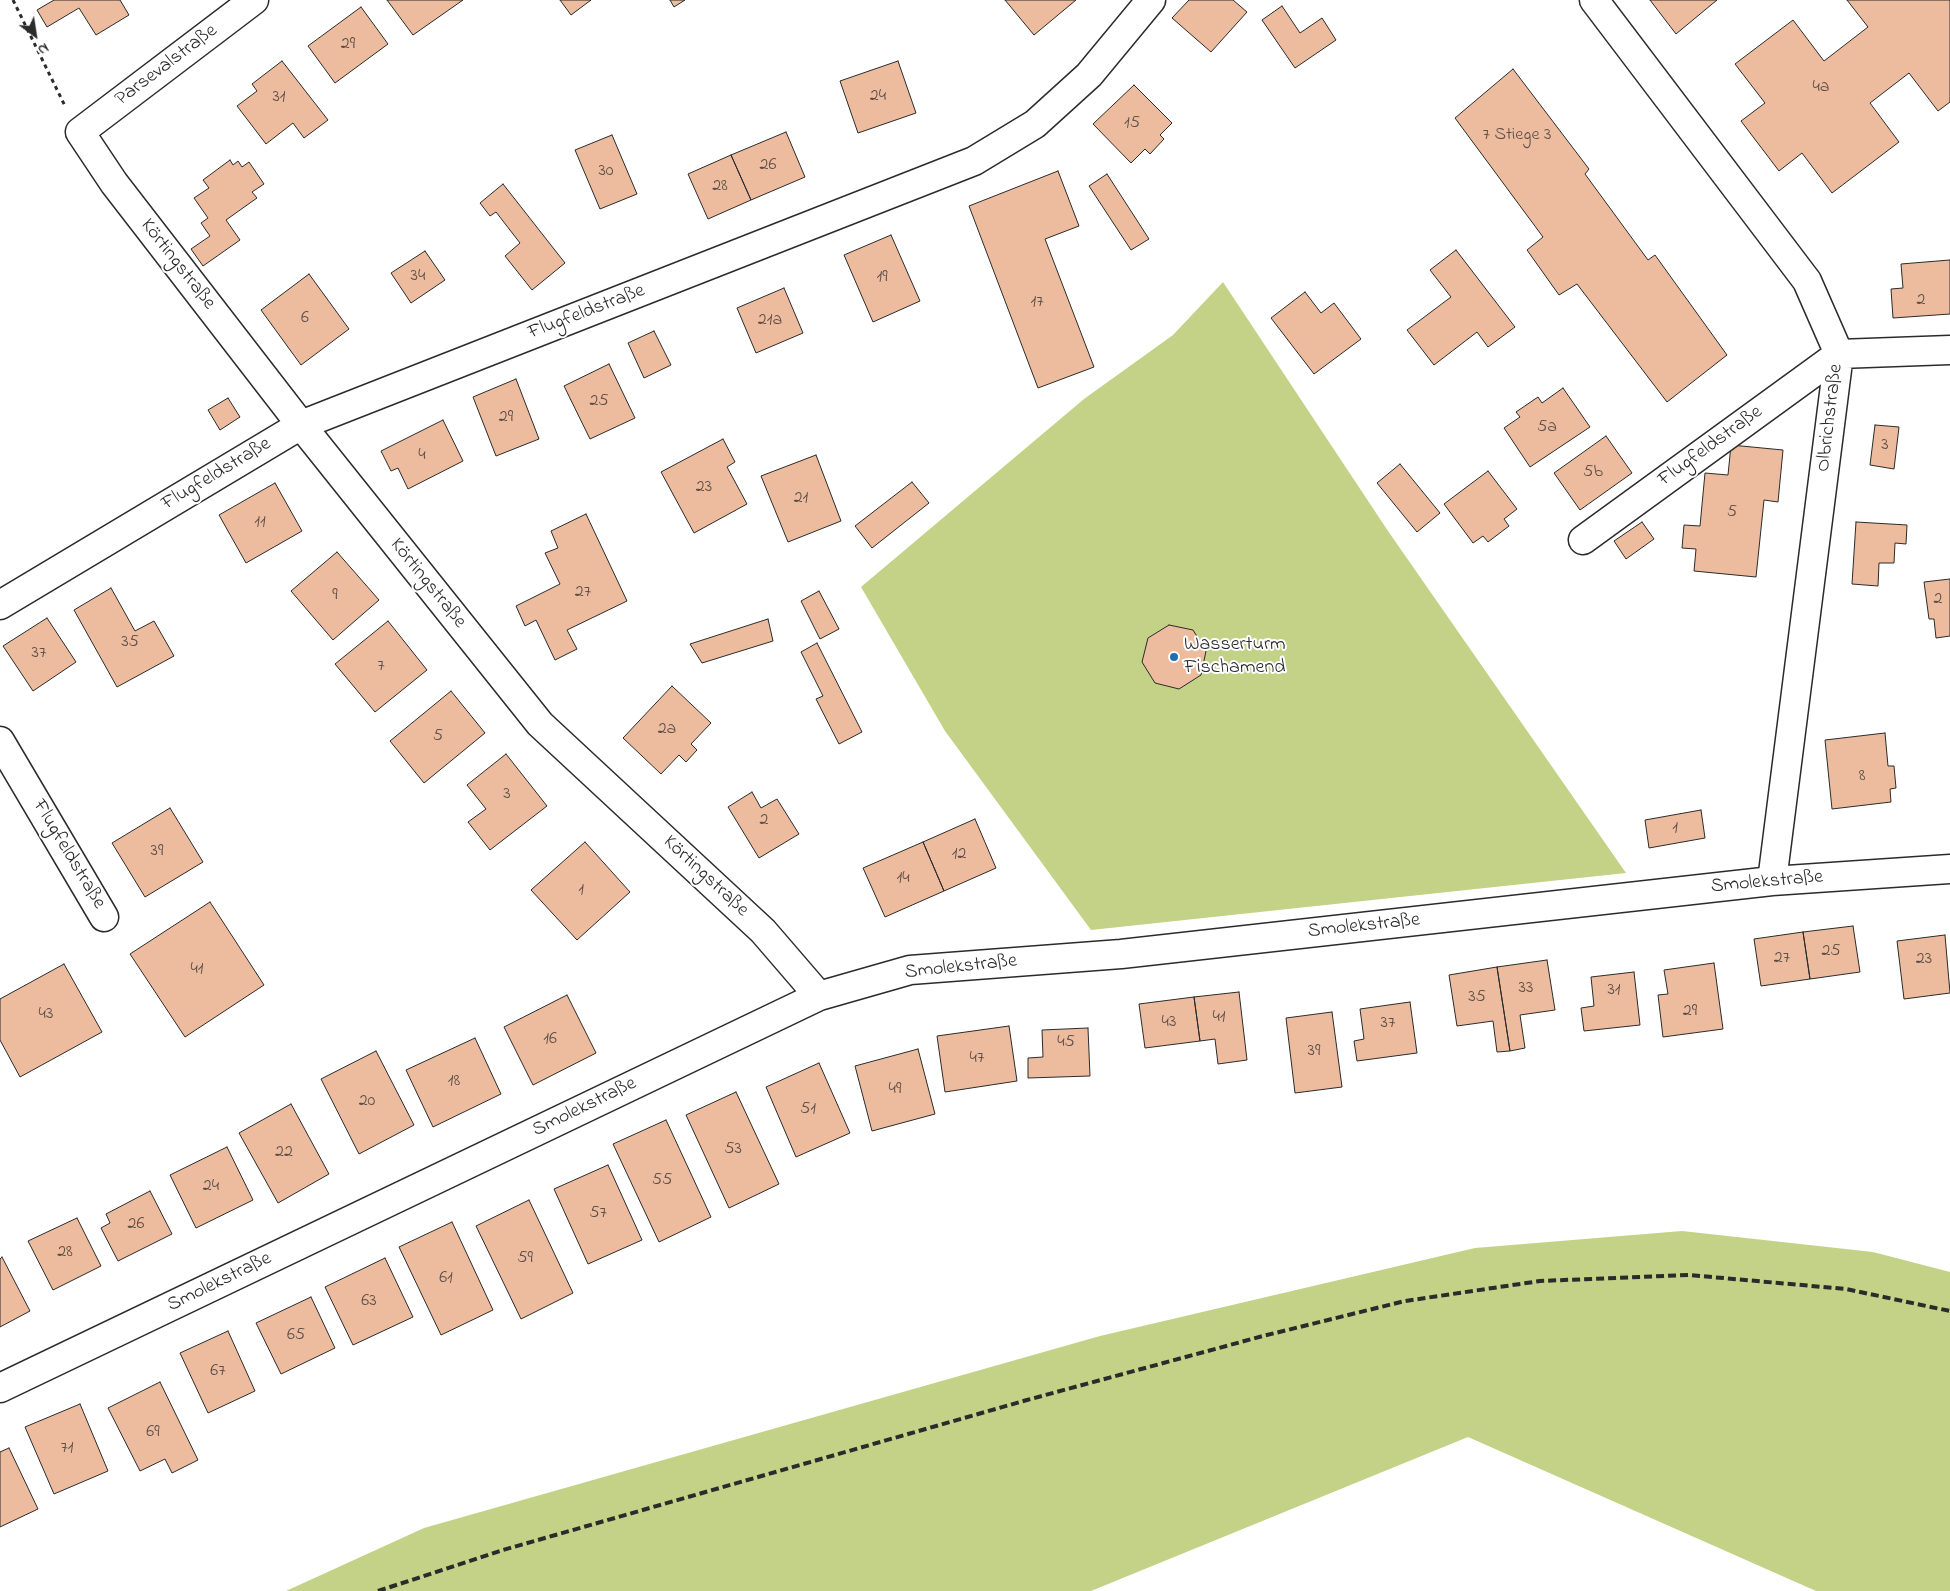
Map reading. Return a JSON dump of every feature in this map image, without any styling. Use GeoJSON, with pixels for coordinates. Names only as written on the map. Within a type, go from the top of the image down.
{"type":"FeatureCollection","features":[{"type":"Feature","properties":{"kind":"street","name":"Parsevalstraße"},"geometry":{"type":"LineString","coordinates":[[80,132],[254,0]]}},
{"type":"Feature","properties":{"kind":"street","name":"Flugfeldstraße"},"geometry":{"type":"LineString","coordinates":[[0,605],[301,425],[974,161],[1034,124],[1089,75],[1151,0]]}},
{"type":"Feature","properties":{"kind":"street","name":"Olbrichstraße"},"geometry":{"type":"LineString","coordinates":[[1594,0],[1807,281],[1839,354],[1772,881]]}},
{"type":"Feature","properties":{"kind":"street","name":"Körtingstraße"},"geometry":{"type":"LineString","coordinates":[[80,132],[114,184],[301,425],[540,724],[763,930],[819,996]]}},
{"type":"Feature","properties":{"kind":"street"},"geometry":{"type":"LineString","coordinates":[[1839,354],[1950,350]]}},
{"type":"Feature","properties":{"kind":"street","name":"Flugfeldstraße"},"geometry":{"type":"LineString","coordinates":[[1583,540],[1839,354]]}},
{"type":"Feature","properties":{"kind":"street","name":"Flugfeldstraße"},"geometry":{"type":"LineString","coordinates":[[0,741],[104,917]]}},
{"type":"Feature","properties":{"kind":"street","name":"Smolekstraße"},"geometry":{"type":"LineString","coordinates":[[0,1388],[819,996],[910,970],[1131,953],[1772,881],[1950,869]]}},
{"type":"Feature","properties":{"kind":"path"},"geometry":{"type":"LineString","coordinates":[[13,0],[68,113],[80,132]]}},
{"type":"Feature","properties":{"kind":"green space"},"geometry":{"type":"Polygon","coordinates":[[[1223,282],[1388,531],[1626,873],[1091,930],[945,731],[861,587],[1084,399],[1173,335],[1223,282]]]}},
{"type":"Feature","properties":{"kind":"green space"},"geometry":{"type":"Polygon","coordinates":[[[1682,1231],[1873,1252],[1950,1272],[1950,1591],[1816,1591],[1468,1437],[1091,1591],[286,1591],[424,1528],[1100,1336],[1475,1248],[1682,1231]]]}},
{"type":"Feature","properties":{"kind":"building"},"geometry":{"type":"Polygon","coordinates":[[[54,0],[120,0],[129,15],[96,35],[79,8],[47,27],[37,10],[54,0]]]}},
{"type":"Feature","properties":{"kind":"building"},"geometry":{"type":"Polygon","coordinates":[[[387,0],[463,0],[413,35],[387,0]]]}},
{"type":"Feature","properties":{"kind":"building"},"geometry":{"type":"Polygon","coordinates":[[[560,0],[591,0],[571,15],[560,0]]]}},
{"type":"Feature","properties":{"kind":"building"},"geometry":{"type":"Polygon","coordinates":[[[670,0],[685,0],[674,7],[670,0]]]}},
{"type":"Feature","properties":{"kind":"building"},"geometry":{"type":"Polygon","coordinates":[[[1005,0],[1076,0],[1034,35],[1005,0]]]}},
{"type":"Feature","properties":{"kind":"building"},"geometry":{"type":"Polygon","coordinates":[[[1189,0],[1233,0],[1247,12],[1211,52],[1172,18],[1189,0]]]}},
{"type":"Feature","properties":{"kind":"building"},"geometry":{"type":"Polygon","coordinates":[[[1650,0],[1717,0],[1676,34],[1650,0]]]}},
{"type":"Feature","properties":{"kind":"building"},"geometry":{"type":"Polygon","coordinates":[[[1847,0],[1950,0],[1950,102],[1938,111],[1909,73],[1870,103],[1899,142],[1832,193],[1802,153],[1779,171],[1741,121],[1765,103],[1735,64],[1793,20],[1824,61],[1868,27],[1847,0]]]}},
{"type":"Feature","properties":{"kind":"building"},"geometry":{"type":"Polygon","coordinates":[[[1282,6],[1300,33],[1322,18],[1336,40],[1295,68],[1262,20],[1282,6]]]}},
{"type":"Feature","properties":{"kind":"building"},"geometry":{"type":"Polygon","coordinates":[[[361,7],[388,44],[335,83],[308,46],[361,7]]]}},
{"type":"Feature","properties":{"kind":"building"},"geometry":{"type":"Polygon","coordinates":[[[282,61],[328,120],[304,138],[293,123],[266,144],[237,106],[257,91],[252,84],[282,61]]]}},
{"type":"Feature","properties":{"kind":"building"},"geometry":{"type":"Polygon","coordinates":[[[898,61],[916,113],[858,133],[840,81],[898,61]]]}},
{"type":"Feature","properties":{"kind":"building"},"geometry":{"type":"Polygon","coordinates":[[[1513,69],[1589,169],[1585,174],[1648,260],[1655,255],[1727,355],[1667,402],[1577,284],[1559,295],[1527,250],[1543,237],[1455,118],[1513,69]]]}},
{"type":"Feature","properties":{"kind":"building"},"geometry":{"type":"Polygon","coordinates":[[[1134,85],[1172,123],[1160,135],[1164,139],[1150,154],[1145,149],[1131,163],[1093,124],[1134,85]]]}},
{"type":"Feature","properties":{"kind":"building"},"geometry":{"type":"Polygon","coordinates":[[[786,132],[805,177],[751,200],[731,155],[786,132]]]}},
{"type":"Feature","properties":{"kind":"building"},"geometry":{"type":"Polygon","coordinates":[[[612,135],[637,194],[600,209],[575,150],[612,135]]]}},
{"type":"Feature","properties":{"kind":"building"},"geometry":{"type":"Polygon","coordinates":[[[731,155],[751,200],[708,219],[688,174],[731,155]]]}},
{"type":"Feature","properties":{"kind":"building"},"geometry":{"type":"Polygon","coordinates":[[[230,160],[233,165],[238,161],[242,167],[249,162],[264,184],[252,192],[257,198],[226,220],[240,240],[203,266],[191,249],[210,236],[201,223],[208,218],[194,198],[209,188],[203,180],[230,160]]]}},
{"type":"Feature","properties":{"kind":"building"},"geometry":{"type":"Polygon","coordinates":[[[1058,171],[1079,226],[1045,239],[1094,367],[1038,388],[969,206],[1058,171]]]}},
{"type":"Feature","properties":{"kind":"building"},"geometry":{"type":"Polygon","coordinates":[[[1107,174],[1149,239],[1131,250],[1089,186],[1107,174]]]}},
{"type":"Feature","properties":{"kind":"building"},"geometry":{"type":"Polygon","coordinates":[[[503,184],[565,263],[532,290],[505,256],[520,243],[496,212],[490,216],[480,203],[503,184]]]}},
{"type":"Feature","properties":{"kind":"building"},"geometry":{"type":"Polygon","coordinates":[[[891,235],[920,301],[873,322],[844,255],[891,235]]]}},
{"type":"Feature","properties":{"kind":"building"},"geometry":{"type":"Polygon","coordinates":[[[1456,250],[1515,327],[1488,347],[1477,332],[1434,365],[1407,330],[1451,297],[1430,270],[1456,250]]]}},
{"type":"Feature","properties":{"kind":"building"},"geometry":{"type":"Polygon","coordinates":[[[425,251],[445,280],[411,303],[391,273],[425,251]]]}},
{"type":"Feature","properties":{"kind":"building"},"geometry":{"type":"Polygon","coordinates":[[[1950,260],[1950,314],[1893,318],[1891,289],[1903,288],[1901,264],[1950,260]]]}},
{"type":"Feature","properties":{"kind":"building"},"geometry":{"type":"Polygon","coordinates":[[[309,274],[349,329],[301,365],[261,310],[309,274]]]}},
{"type":"Feature","properties":{"kind":"building"},"geometry":{"type":"Polygon","coordinates":[[[784,288],[803,333],[756,353],[737,308],[784,288]]]}},
{"type":"Feature","properties":{"kind":"building"},"geometry":{"type":"Polygon","coordinates":[[[1305,292],[1321,313],[1334,303],[1361,339],[1314,374],[1271,318],[1305,292]]]}},
{"type":"Feature","properties":{"kind":"building"},"geometry":{"type":"Polygon","coordinates":[[[654,331],[671,365],[644,378],[628,343],[654,331]]]}},
{"type":"Feature","properties":{"kind":"building"},"geometry":{"type":"Polygon","coordinates":[[[609,364],[635,418],[590,439],[564,386],[609,364]]]}},
{"type":"Feature","properties":{"kind":"building"},"geometry":{"type":"Polygon","coordinates":[[[516,379],[539,439],[496,456],[473,397],[516,379]]]}},
{"type":"Feature","properties":{"kind":"building"},"geometry":{"type":"Polygon","coordinates":[[[1563,388],[1590,427],[1530,467],[1504,428],[1520,417],[1516,412],[1538,397],[1542,403],[1563,388]]]}},
{"type":"Feature","properties":{"kind":"building"},"geometry":{"type":"Polygon","coordinates":[[[228,398],[240,417],[220,430],[208,410],[228,398]]]}},
{"type":"Feature","properties":{"kind":"building"},"geometry":{"type":"Polygon","coordinates":[[[443,420],[463,461],[408,489],[398,468],[391,471],[381,451],[443,420]]]}},
{"type":"Feature","properties":{"kind":"building"},"geometry":{"type":"Polygon","coordinates":[[[1875,425],[1899,427],[1894,469],[1870,465],[1875,425]]]}},
{"type":"Feature","properties":{"kind":"building"},"geometry":{"type":"Polygon","coordinates":[[[1606,436],[1632,473],[1580,510],[1554,473],[1606,436]]]}},
{"type":"Feature","properties":{"kind":"building"},"geometry":{"type":"Polygon","coordinates":[[[723,439],[735,462],[727,467],[747,504],[694,533],[661,472],[723,439]]]}},
{"type":"Feature","properties":{"kind":"building"},"geometry":{"type":"Polygon","coordinates":[[[1731,445],[1783,450],[1778,502],[1764,500],[1756,577],[1694,571],[1696,549],[1682,548],[1684,525],[1700,526],[1705,473],[1728,475],[1731,445]]]}},
{"type":"Feature","properties":{"kind":"building"},"geometry":{"type":"Polygon","coordinates":[[[816,455],[841,521],[788,542],[761,476],[816,455]]]}},
{"type":"Feature","properties":{"kind":"building"},"geometry":{"type":"Polygon","coordinates":[[[1400,464],[1440,513],[1417,532],[1377,483],[1400,464]]]}},
{"type":"Feature","properties":{"kind":"building"},"geometry":{"type":"Polygon","coordinates":[[[1488,471],[1517,509],[1504,519],[1509,526],[1488,542],[1483,536],[1473,543],[1444,504],[1488,471]]]}},
{"type":"Feature","properties":{"kind":"building"},"geometry":{"type":"Polygon","coordinates":[[[912,482],[929,503],[872,548],[855,526],[912,482]]]}},
{"type":"Feature","properties":{"kind":"building"},"geometry":{"type":"Polygon","coordinates":[[[275,483],[302,531],[246,563],[219,515],[275,483]]]}},
{"type":"Feature","properties":{"kind":"building"},"geometry":{"type":"Polygon","coordinates":[[[586,514],[627,601],[567,630],[577,649],[555,660],[536,620],[525,626],[516,606],[560,584],[545,553],[558,548],[551,531],[586,514]]]}},
{"type":"Feature","properties":{"kind":"building"},"geometry":{"type":"Polygon","coordinates":[[[1642,522],[1654,539],[1626,559],[1614,541],[1642,522]]]}},
{"type":"Feature","properties":{"kind":"building"},"geometry":{"type":"Polygon","coordinates":[[[1856,522],[1907,525],[1906,544],[1895,543],[1894,563],[1879,563],[1878,586],[1852,584],[1856,522]]]}},
{"type":"Feature","properties":{"kind":"building"},"geometry":{"type":"Polygon","coordinates":[[[337,552],[379,600],[333,640],[291,591],[337,552]]]}},
{"type":"Feature","properties":{"kind":"building"},"geometry":{"type":"Polygon","coordinates":[[[1950,579],[1950,636],[1936,638],[1934,619],[1929,619],[1924,582],[1950,579]]]}},
{"type":"Feature","properties":{"kind":"building"},"geometry":{"type":"Polygon","coordinates":[[[111,588],[135,631],[154,621],[174,656],[117,687],[74,610],[111,588]]]}},
{"type":"Feature","properties":{"kind":"building"},"geometry":{"type":"Polygon","coordinates":[[[819,591],[839,629],[820,639],[801,601],[819,591]]]}},
{"type":"Feature","properties":{"kind":"building"},"geometry":{"type":"Polygon","coordinates":[[[47,618],[76,662],[33,691],[3,646],[47,618]]]}},
{"type":"Feature","properties":{"kind":"building"},"geometry":{"type":"Polygon","coordinates":[[[768,619],[773,641],[702,663],[690,644],[768,619]]]}},
{"type":"Feature","properties":{"kind":"building"},"geometry":{"type":"Polygon","coordinates":[[[388,621],[427,670],[375,712],[335,664],[388,621]]]}},
{"type":"Feature","properties":{"kind":"building","name":"Wasserturm Fischamend"},"geometry":{"type":"Polygon","coordinates":[[[1169,625],[1193,630],[1206,651],[1201,675],[1179,689],[1155,683],[1142,662],[1148,638],[1169,625]]]}},
{"type":"Feature","properties":{"kind":"building"},"geometry":{"type":"Polygon","coordinates":[[[817,643],[862,732],[839,744],[816,699],[823,696],[801,652],[817,643]]]}},
{"type":"Feature","properties":{"kind":"building"},"geometry":{"type":"Polygon","coordinates":[[[672,686],[711,723],[691,744],[697,750],[686,762],[679,755],[661,774],[623,738],[672,686]]]}},
{"type":"Feature","properties":{"kind":"building"},"geometry":{"type":"Polygon","coordinates":[[[451,691],[485,733],[424,783],[390,741],[451,691]]]}},
{"type":"Feature","properties":{"kind":"building"},"geometry":{"type":"Polygon","coordinates":[[[1885,733],[1888,766],[1894,766],[1896,788],[1890,789],[1891,802],[1832,809],[1825,740],[1885,733]]]}},
{"type":"Feature","properties":{"kind":"building"},"geometry":{"type":"Polygon","coordinates":[[[506,754],[547,806],[490,850],[468,822],[486,809],[467,785],[506,754]]]}},
{"type":"Feature","properties":{"kind":"building"},"geometry":{"type":"Polygon","coordinates":[[[752,792],[761,808],[777,799],[799,834],[759,858],[728,807],[752,792]]]}},
{"type":"Feature","properties":{"kind":"building"},"geometry":{"type":"Polygon","coordinates":[[[170,808],[203,862],[145,897],[112,843],[170,808]]]}},
{"type":"Feature","properties":{"kind":"building"},"geometry":{"type":"Polygon","coordinates":[[[1701,810],[1705,838],[1649,848],[1645,820],[1701,810]]]}},
{"type":"Feature","properties":{"kind":"building"},"geometry":{"type":"Polygon","coordinates":[[[975,819],[996,868],[944,891],[923,842],[975,819]]]}},
{"type":"Feature","properties":{"kind":"building"},"geometry":{"type":"Polygon","coordinates":[[[585,842],[630,892],[577,940],[531,890],[585,842]]]}},
{"type":"Feature","properties":{"kind":"building"},"geometry":{"type":"Polygon","coordinates":[[[923,842],[944,891],[885,917],[863,868],[923,842]]]}},
{"type":"Feature","properties":{"kind":"building"},"geometry":{"type":"Polygon","coordinates":[[[210,902],[264,985],[185,1037],[130,954],[210,902]]]}},
{"type":"Feature","properties":{"kind":"building"},"geometry":{"type":"Polygon","coordinates":[[[1853,926],[1860,972],[1810,979],[1803,932],[1853,926]]]}},
{"type":"Feature","properties":{"kind":"building"},"geometry":{"type":"Polygon","coordinates":[[[1803,932],[1810,979],[1761,986],[1754,939],[1803,932]]]}},
{"type":"Feature","properties":{"kind":"building"},"geometry":{"type":"Polygon","coordinates":[[[1945,935],[1950,993],[1904,999],[1897,941],[1945,935]]]}},
{"type":"Feature","properties":{"kind":"building"},"geometry":{"type":"Polygon","coordinates":[[[1547,960],[1555,1010],[1520,1015],[1525,1048],[1510,1051],[1497,967],[1547,960]]]}},
{"type":"Feature","properties":{"kind":"building"},"geometry":{"type":"Polygon","coordinates":[[[1714,963],[1723,1029],[1663,1037],[1658,995],[1668,994],[1664,970],[1714,963]]]}},
{"type":"Feature","properties":{"kind":"building"},"geometry":{"type":"Polygon","coordinates":[[[64,964],[102,1032],[20,1077],[0,1040],[0,999],[64,964]]]}},
{"type":"Feature","properties":{"kind":"building"},"geometry":{"type":"Polygon","coordinates":[[[1497,967],[1510,1051],[1497,1052],[1493,1021],[1457,1026],[1449,975],[1497,967]]]}},
{"type":"Feature","properties":{"kind":"building"},"geometry":{"type":"Polygon","coordinates":[[[1634,972],[1640,1025],[1584,1031],[1581,1008],[1594,1006],[1591,977],[1634,972]]]}},
{"type":"Feature","properties":{"kind":"building"},"geometry":{"type":"Polygon","coordinates":[[[1239,992],[1247,1060],[1218,1064],[1215,1039],[1200,1041],[1194,997],[1239,992]]]}},
{"type":"Feature","properties":{"kind":"building"},"geometry":{"type":"Polygon","coordinates":[[[567,995],[596,1053],[533,1085],[504,1027],[567,995]]]}},
{"type":"Feature","properties":{"kind":"building"},"geometry":{"type":"Polygon","coordinates":[[[1194,997],[1200,1041],[1145,1048],[1139,1004],[1194,997]]]}},
{"type":"Feature","properties":{"kind":"building"},"geometry":{"type":"Polygon","coordinates":[[[1410,1002],[1417,1053],[1357,1061],[1354,1041],[1364,1039],[1360,1009],[1410,1002]]]}},
{"type":"Feature","properties":{"kind":"building"},"geometry":{"type":"Polygon","coordinates":[[[1332,1012],[1342,1087],[1295,1093],[1286,1018],[1332,1012]]]}},
{"type":"Feature","properties":{"kind":"building"},"geometry":{"type":"Polygon","coordinates":[[[1009,1026],[1017,1081],[945,1092],[937,1036],[1009,1026]]]}},
{"type":"Feature","properties":{"kind":"building"},"geometry":{"type":"Polygon","coordinates":[[[1088,1028],[1090,1076],[1028,1078],[1028,1058],[1043,1057],[1042,1030],[1088,1028]]]}},
{"type":"Feature","properties":{"kind":"building"},"geometry":{"type":"Polygon","coordinates":[[[475,1038],[501,1094],[433,1127],[406,1070],[475,1038]]]}},
{"type":"Feature","properties":{"kind":"building"},"geometry":{"type":"Polygon","coordinates":[[[918,1049],[935,1114],[872,1131],[855,1066],[918,1049]]]}},
{"type":"Feature","properties":{"kind":"building"},"geometry":{"type":"Polygon","coordinates":[[[376,1051],[414,1125],[359,1154],[321,1079],[376,1051]]]}},
{"type":"Feature","properties":{"kind":"building"},"geometry":{"type":"Polygon","coordinates":[[[819,1063],[850,1133],[796,1157],[766,1087],[819,1063]]]}},
{"type":"Feature","properties":{"kind":"building"},"geometry":{"type":"Polygon","coordinates":[[[736,1092],[779,1184],[729,1208],[686,1115],[736,1092]]]}},
{"type":"Feature","properties":{"kind":"building"},"geometry":{"type":"Polygon","coordinates":[[[291,1104],[329,1174],[278,1203],[239,1133],[291,1104]]]}},
{"type":"Feature","properties":{"kind":"building"},"geometry":{"type":"Polygon","coordinates":[[[666,1120],[711,1217],[659,1242],[613,1144],[666,1120]]]}},
{"type":"Feature","properties":{"kind":"building"},"geometry":{"type":"Polygon","coordinates":[[[227,1147],[253,1200],[196,1228],[170,1175],[227,1147]]]}},
{"type":"Feature","properties":{"kind":"building"},"geometry":{"type":"Polygon","coordinates":[[[608,1165],[642,1240],[588,1264],[554,1189],[608,1165]]]}},
{"type":"Feature","properties":{"kind":"building"},"geometry":{"type":"Polygon","coordinates":[[[150,1191],[172,1234],[118,1261],[101,1228],[110,1223],[106,1214],[150,1191]]]}},
{"type":"Feature","properties":{"kind":"building"},"geometry":{"type":"Polygon","coordinates":[[[529,1200],[573,1293],[521,1319],[476,1226],[529,1200]]]}},
{"type":"Feature","properties":{"kind":"building"},"geometry":{"type":"Polygon","coordinates":[[[77,1218],[101,1266],[53,1290],[28,1241],[77,1218]]]}},
{"type":"Feature","properties":{"kind":"building"},"geometry":{"type":"Polygon","coordinates":[[[452,1222],[493,1310],[441,1335],[399,1247],[452,1222]]]}},
{"type":"Feature","properties":{"kind":"building"},"geometry":{"type":"Polygon","coordinates":[[[2,1257],[30,1311],[0,1327],[0,1259],[2,1257]]]}},
{"type":"Feature","properties":{"kind":"building"},"geometry":{"type":"Polygon","coordinates":[[[385,1258],[413,1317],[353,1345],[325,1287],[385,1258]]]}},
{"type":"Feature","properties":{"kind":"building"},"geometry":{"type":"Polygon","coordinates":[[[311,1297],[335,1348],[281,1374],[256,1323],[311,1297]]]}},
{"type":"Feature","properties":{"kind":"building"},"geometry":{"type":"Polygon","coordinates":[[[228,1331],[255,1391],[208,1413],[180,1353],[228,1331]]]}},
{"type":"Feature","properties":{"kind":"building"},"geometry":{"type":"Polygon","coordinates":[[[160,1382],[198,1460],[172,1473],[165,1459],[140,1471],[108,1408],[160,1382]]]}},
{"type":"Feature","properties":{"kind":"building"},"geometry":{"type":"Polygon","coordinates":[[[80,1404],[108,1471],[54,1494],[25,1427],[80,1404]]]}},
{"type":"Feature","properties":{"kind":"building"},"geometry":{"type":"Polygon","coordinates":[[[9,1448],[38,1509],[0,1527],[0,1452],[9,1448]]]}},
{"type":"Feature","properties":{"kind":"railway"},"geometry":{"type":"LineString","coordinates":[[378,1591],[503,1550],[1027,1400],[1263,1336],[1405,1301],[1540,1281],[1689,1275],[1846,1289],[1950,1311]]}},
{"type":"Feature","properties":{"kind":"place","name":"Wasserturm Fischamend"},"geometry":{"type":"Point","coordinates":[1174,657]}}]}
